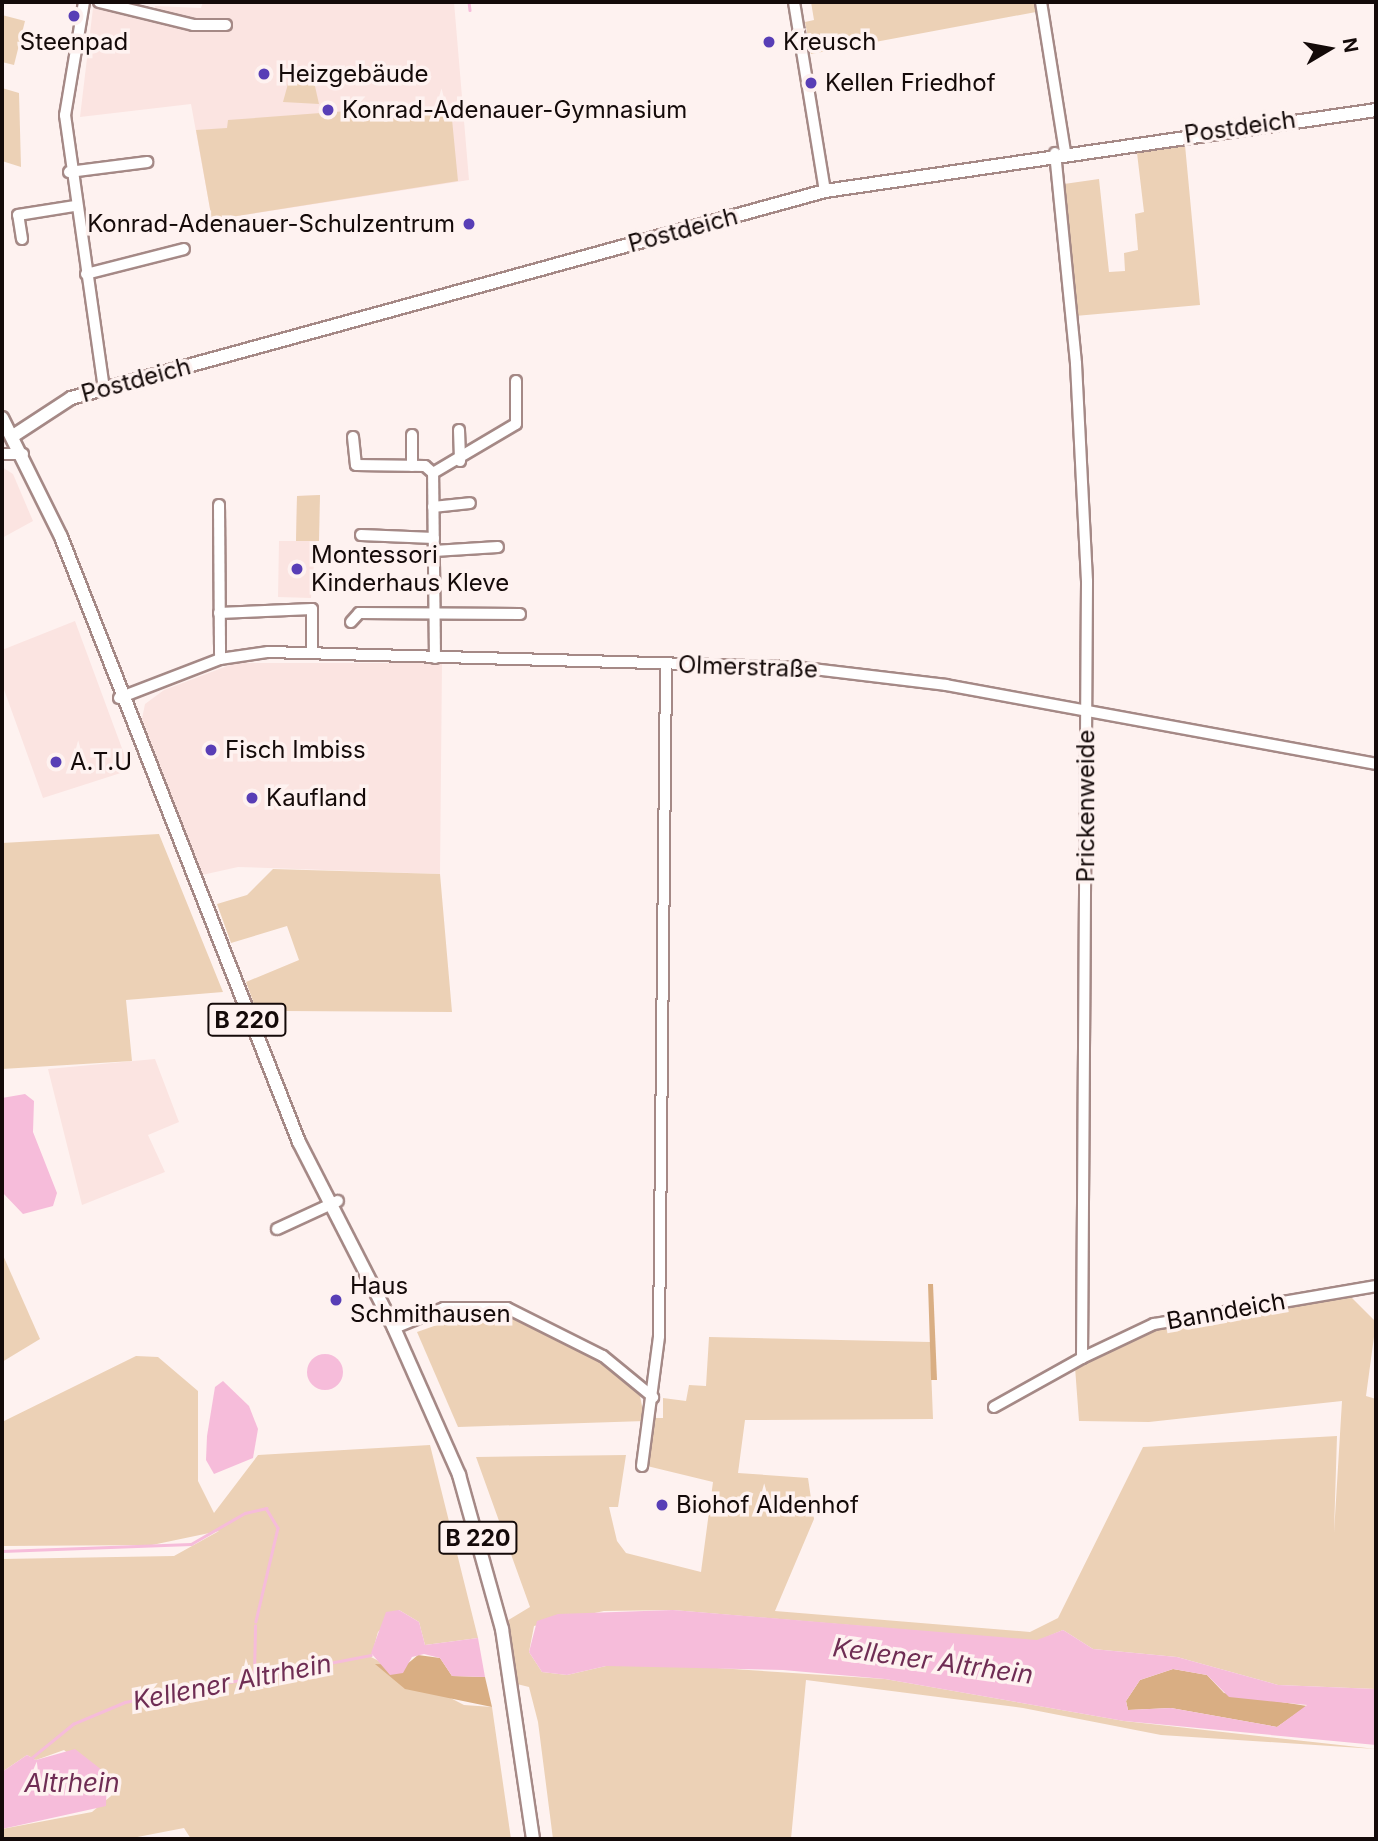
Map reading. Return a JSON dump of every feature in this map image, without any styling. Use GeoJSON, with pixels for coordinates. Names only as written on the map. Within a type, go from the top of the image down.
{"type":"FeatureCollection","features":[{"type":"Feature","properties":{"kind":"main road","name":"Postdeich"},"geometry":{"type":"LineString","coordinates":[[13,436],[50,407],[104,389],[825,191],[1060,153],[1376,110]]}},
{"type":"Feature","properties":{"kind":"main road","name":"B 220"},"geometry":{"type":"LineString","coordinates":[[2,418],[23,453],[254,1038],[417,1377],[459,1475],[491,1584],[533,1839]]}},
{"type":"Feature","properties":{"kind":"street"},"geometry":{"type":"LineString","coordinates":[[84,2],[65,99],[69,172],[104,389]]}},
{"type":"Feature","properties":{"kind":"street"},"geometry":{"type":"LineString","coordinates":[[99,2],[193,25],[226,25]]}},
{"type":"Feature","properties":{"kind":"street"},"geometry":{"type":"LineString","coordinates":[[794,2],[825,191]]}},
{"type":"Feature","properties":{"kind":"street","name":"Prickenweide"},"geometry":{"type":"LineString","coordinates":[[1041,2],[1060,153],[1082,448],[1087,710],[1082,1358]]}},
{"type":"Feature","properties":{"kind":"street"},"geometry":{"type":"LineString","coordinates":[[69,172],[147,162]]}},
{"type":"Feature","properties":{"kind":"street"},"geometry":{"type":"LineString","coordinates":[[22,239],[18,215],[75,206]]}},
{"type":"Feature","properties":{"kind":"street"},"geometry":{"type":"LineString","coordinates":[[86,274],[184,249]]}},
{"type":"Feature","properties":{"kind":"street"},"geometry":{"type":"LineString","coordinates":[[353,436],[356,465],[412,466],[433,473],[460,461],[516,424],[516,381]]}},
{"type":"Feature","properties":{"kind":"street"},"geometry":{"type":"LineString","coordinates":[[459,429],[460,461]]}},
{"type":"Feature","properties":{"kind":"street"},"geometry":{"type":"LineString","coordinates":[[412,435],[412,466]]}},
{"type":"Feature","properties":{"kind":"street"},"geometry":{"type":"LineString","coordinates":[[2,447],[13,436]]}},
{"type":"Feature","properties":{"kind":"street"},"geometry":{"type":"LineString","coordinates":[[2,454],[23,453]]}},
{"type":"Feature","properties":{"kind":"street"},"geometry":{"type":"LineString","coordinates":[[433,473],[435,658]]}},
{"type":"Feature","properties":{"kind":"street"},"geometry":{"type":"LineString","coordinates":[[433,507],[470,503]]}},
{"type":"Feature","properties":{"kind":"street"},"geometry":{"type":"LineString","coordinates":[[219,505],[220,659]]}},
{"type":"Feature","properties":{"kind":"street"},"geometry":{"type":"LineString","coordinates":[[361,535],[434,538]]}},
{"type":"Feature","properties":{"kind":"street"},"geometry":{"type":"LineString","coordinates":[[434,551],[498,547]]}},
{"type":"Feature","properties":{"kind":"street"},"geometry":{"type":"LineString","coordinates":[[219,613],[312,609],[312,653]]}},
{"type":"Feature","properties":{"kind":"street"},"geometry":{"type":"LineString","coordinates":[[351,622],[359,613],[520,614]]}},
{"type":"Feature","properties":{"kind":"street","name":"Olmerstraße"},"geometry":{"type":"LineString","coordinates":[[119,698],[220,659],[312,653],[666,663],[871,674],[1087,710],[1376,764]]}},
{"type":"Feature","properties":{"kind":"street"},"geometry":{"type":"LineString","coordinates":[[642,1465],[653,1397],[666,663]]}},
{"type":"Feature","properties":{"kind":"street"},"geometry":{"type":"LineString","coordinates":[[277,1229],[334,1204]]}},
{"type":"Feature","properties":{"kind":"street","name":"Banndeich"},"geometry":{"type":"LineString","coordinates":[[1082,1358],[1154,1324],[1376,1286]]}},
{"type":"Feature","properties":{"kind":"street"},"geometry":{"type":"LineString","coordinates":[[394,1328],[444,1308],[508,1308],[603,1356],[653,1397]]}},
{"type":"Feature","properties":{"kind":"street"},"geometry":{"type":"LineString","coordinates":[[994,1407],[1082,1358]]}},
{"type":"Feature","properties":{"kind":"shaded area","name":"Konrad-Adenauer-Gymnasium"},"geometry":{"type":"Polygon","coordinates":[[[203,2],[454,2],[469,180],[212,220],[191,104],[80,117],[93,8],[151,22],[155,6],[201,8],[203,2]]]}},
{"type":"Feature","properties":{"kind":"shaded area"},"geometry":{"type":"Polygon","coordinates":[[[811,2],[1035,2],[1036,12],[811,54],[805,22],[814,20],[811,2]]]}},
{"type":"Feature","properties":{"kind":"shaded area"},"geometry":{"type":"Polygon","coordinates":[[[2,15],[25,21],[14,65],[2,62],[2,15]]]}},
{"type":"Feature","properties":{"kind":"shaded area"},"geometry":{"type":"Polygon","coordinates":[[[312,73],[319,104],[283,102],[289,80],[312,73]]]}},
{"type":"Feature","properties":{"kind":"shaded area"},"geometry":{"type":"Polygon","coordinates":[[[2,88],[19,93],[21,167],[2,161],[2,88]]]}},
{"type":"Feature","properties":{"kind":"shaded area"},"geometry":{"type":"Polygon","coordinates":[[[374,109],[451,109],[458,181],[212,220],[196,130],[227,128],[228,120],[374,109]]]}},
{"type":"Feature","properties":{"kind":"shaded area"},"geometry":{"type":"Polygon","coordinates":[[[1185,145],[1200,305],[1075,316],[1064,184],[1099,179],[1109,272],[1125,271],[1124,253],[1138,250],[1135,214],[1144,212],[1137,153],[1185,145]]]}},
{"type":"Feature","properties":{"kind":"shaded area"},"geometry":{"type":"Polygon","coordinates":[[[2,467],[13,474],[33,521],[2,538],[2,467]]]}},
{"type":"Feature","properties":{"kind":"shaded area","name":"Montessori Kinderhaus Kleve"},"geometry":{"type":"Polygon","coordinates":[[[320,495],[311,598],[278,597],[279,541],[296,541],[297,496],[320,495]]]}},
{"type":"Feature","properties":{"kind":"shaded area"},"geometry":{"type":"Polygon","coordinates":[[[320,495],[319,541],[296,541],[297,496],[320,495]]]}},
{"type":"Feature","properties":{"kind":"shaded area"},"geometry":{"type":"Polygon","coordinates":[[[75,621],[130,770],[43,798],[2,684],[2,650],[75,621]]]}},
{"type":"Feature","properties":{"kind":"shaded area"},"geometry":{"type":"Polygon","coordinates":[[[235,663],[442,663],[440,874],[238,867],[202,875],[142,719],[145,704],[164,690],[235,663]]]}},
{"type":"Feature","properties":{"kind":"shaded area"},"geometry":{"type":"Polygon","coordinates":[[[159,834],[223,992],[126,1000],[132,1061],[2,1069],[2,843],[159,834]]]}},
{"type":"Feature","properties":{"kind":"shaded area"},"geometry":{"type":"Polygon","coordinates":[[[273,869],[440,874],[452,1012],[284,1011],[260,1020],[246,982],[299,960],[287,926],[231,943],[217,904],[247,895],[273,869]]]}},
{"type":"Feature","properties":{"kind":"shaded area"},"geometry":{"type":"Polygon","coordinates":[[[155,1059],[179,1122],[148,1135],[165,1172],[82,1205],[48,1069],[155,1059]]]}},
{"type":"Feature","properties":{"kind":"shaded area"},"geometry":{"type":"Polygon","coordinates":[[[2,1253],[40,1339],[2,1362],[2,1253]]]}},
{"type":"Feature","properties":{"kind":"shaded area"},"geometry":{"type":"Polygon","coordinates":[[[928,1284],[933,1284],[937,1380],[931,1380],[928,1284]]]}},
{"type":"Feature","properties":{"kind":"shaded area"},"geometry":{"type":"Polygon","coordinates":[[[1348,1294],[1376,1322],[1366,1396],[1376,1399],[1376,1689],[1278,1685],[1177,1657],[1093,1649],[1063,1630],[1037,1641],[673,1610],[604,1611],[534,1626],[529,1652],[542,1672],[567,1675],[606,1666],[671,1665],[885,1679],[1124,1721],[1376,1749],[1161,1735],[1023,1708],[806,1680],[791,1839],[553,1839],[538,1722],[529,1687],[517,1684],[505,1622],[530,1607],[476,1457],[626,1455],[618,1507],[609,1507],[617,1541],[626,1553],[701,1572],[713,1482],[647,1466],[648,1444],[654,1418],[663,1418],[663,1398],[686,1401],[689,1385],[706,1386],[709,1337],[930,1342],[933,1419],[745,1420],[738,1473],[808,1478],[814,1519],[775,1611],[1030,1632],[1058,1618],[1143,1447],[1337,1436],[1334,1533],[1342,1401],[1149,1422],[1079,1421],[1075,1367],[1159,1326],[1348,1294]]]}},
{"type":"Feature","properties":{"kind":"shaded area"},"geometry":{"type":"Polygon","coordinates":[[[480,1310],[523,1319],[604,1364],[640,1396],[645,1421],[458,1427],[417,1332],[480,1310]]]}},
{"type":"Feature","properties":{"kind":"shaded area"},"geometry":{"type":"Polygon","coordinates":[[[136,1356],[158,1357],[198,1391],[198,1481],[214,1513],[258,1455],[430,1445],[478,1638],[425,1645],[419,1622],[399,1610],[378,1632],[371,1657],[464,1705],[492,1707],[511,1839],[191,1839],[184,1828],[127,1839],[2,1839],[2,1829],[92,1812],[111,1796],[110,1786],[64,1750],[36,1760],[27,1755],[2,1772],[2,1559],[174,1556],[219,1531],[152,1545],[2,1546],[2,1422],[136,1356]]]}},
{"type":"Feature","properties":{"kind":"shaded area"},"geometry":{"type":"Polygon","coordinates":[[[418,1655],[440,1658],[452,1676],[485,1677],[492,1707],[405,1689],[375,1664],[406,1665],[418,1655]]]}},
{"type":"Feature","properties":{"kind":"shaded area"},"geometry":{"type":"Polygon","coordinates":[[[1173,1669],[1207,1675],[1224,1693],[1307,1706],[1277,1727],[1171,1708],[1128,1710],[1126,1701],[1140,1680],[1173,1669]]]}},
{"type":"Feature","properties":{"kind":"water"},"geometry":{"type":"Polygon","coordinates":[[[25,1094],[34,1101],[33,1132],[57,1193],[53,1206],[23,1214],[2,1192],[2,1098],[25,1094]]]}},
{"type":"Feature","properties":{"kind":"water"},"geometry":{"type":"Polygon","coordinates":[[[325,1354],[338,1359],[343,1372],[338,1385],[325,1390],[312,1385],[307,1372],[312,1359],[325,1354]]]}},
{"type":"Feature","properties":{"kind":"water"},"geometry":{"type":"Polygon","coordinates":[[[223,1381],[249,1406],[258,1429],[253,1458],[214,1474],[206,1460],[207,1436],[215,1387],[223,1381]]]}},
{"type":"Feature","properties":{"kind":"water"},"geometry":{"type":"Polygon","coordinates":[[[399,1610],[419,1622],[425,1645],[478,1638],[485,1677],[452,1676],[440,1658],[424,1654],[412,1657],[403,1673],[390,1675],[371,1653],[386,1612],[399,1610]]]}},
{"type":"Feature","properties":{"kind":"water"},"geometry":{"type":"Polygon","coordinates":[[[673,1610],[1037,1640],[1063,1630],[1093,1649],[1177,1657],[1278,1685],[1376,1689],[1376,1745],[1124,1721],[885,1679],[783,1670],[606,1666],[567,1675],[542,1672],[529,1652],[537,1621],[558,1614],[673,1610]],[[1173,1669],[1140,1680],[1126,1701],[1128,1710],[1171,1708],[1277,1727],[1307,1705],[1229,1697],[1207,1675],[1173,1669]]]}},
{"type":"Feature","properties":{"kind":"water","name":"Altrhein"},"geometry":{"type":"Polygon","coordinates":[[[75,1749],[107,1774],[106,1806],[2,1829],[2,1772],[27,1755],[36,1760],[75,1749]]]}},
{"type":"Feature","properties":{"kind":"waterway"},"geometry":{"type":"LineString","coordinates":[[469,2],[470,10]]}},
{"type":"Feature","properties":{"kind":"waterway"},"geometry":{"type":"LineString","coordinates":[[2,1551],[191,1544],[245,1513],[266,1508],[278,1528],[256,1621]]}},
{"type":"Feature","properties":{"kind":"waterway"},"geometry":{"type":"LineString","coordinates":[[254,1675],[255,1626]]}},
{"type":"Feature","properties":{"kind":"waterway","name":"Kellener Altrhein"},"geometry":{"type":"LineString","coordinates":[[29,1760],[73,1724],[125,1702],[371,1655]]}},
{"type":"Feature","properties":{"kind":"place","name":"Steenpad"},"geometry":{"type":"Point","coordinates":[74,16]}},
{"type":"Feature","properties":{"kind":"place","name":"Kreusch"},"geometry":{"type":"Point","coordinates":[769,42]}},
{"type":"Feature","properties":{"kind":"place","name":"Heizgebäude"},"geometry":{"type":"Point","coordinates":[264,74]}},
{"type":"Feature","properties":{"kind":"place","name":"Kellen Friedhof"},"geometry":{"type":"Point","coordinates":[811,83]}},
{"type":"Feature","properties":{"kind":"place","name":"Konrad-Adenauer-Gymnasium"},"geometry":{"type":"Point","coordinates":[328,110]}},
{"type":"Feature","properties":{"kind":"place","name":"Konrad-Adenauer-Schulzentrum"},"geometry":{"type":"Point","coordinates":[469,224]}},
{"type":"Feature","properties":{"kind":"place","name":"Montessori Kinderhaus Kleve"},"geometry":{"type":"Point","coordinates":[297,569]}},
{"type":"Feature","properties":{"kind":"place","name":"Fisch Imbiss"},"geometry":{"type":"Point","coordinates":[211,750]}},
{"type":"Feature","properties":{"kind":"place","name":"A.T.U"},"geometry":{"type":"Point","coordinates":[56,762]}},
{"type":"Feature","properties":{"kind":"place","name":"Kaufland"},"geometry":{"type":"Point","coordinates":[252,798]}},
{"type":"Feature","properties":{"kind":"place","name":"Haus Schmithausen"},"geometry":{"type":"Point","coordinates":[336,1300]}},
{"type":"Feature","properties":{"kind":"place","name":"Biohof Aldenhof"},"geometry":{"type":"Point","coordinates":[662,1505]}}]}
